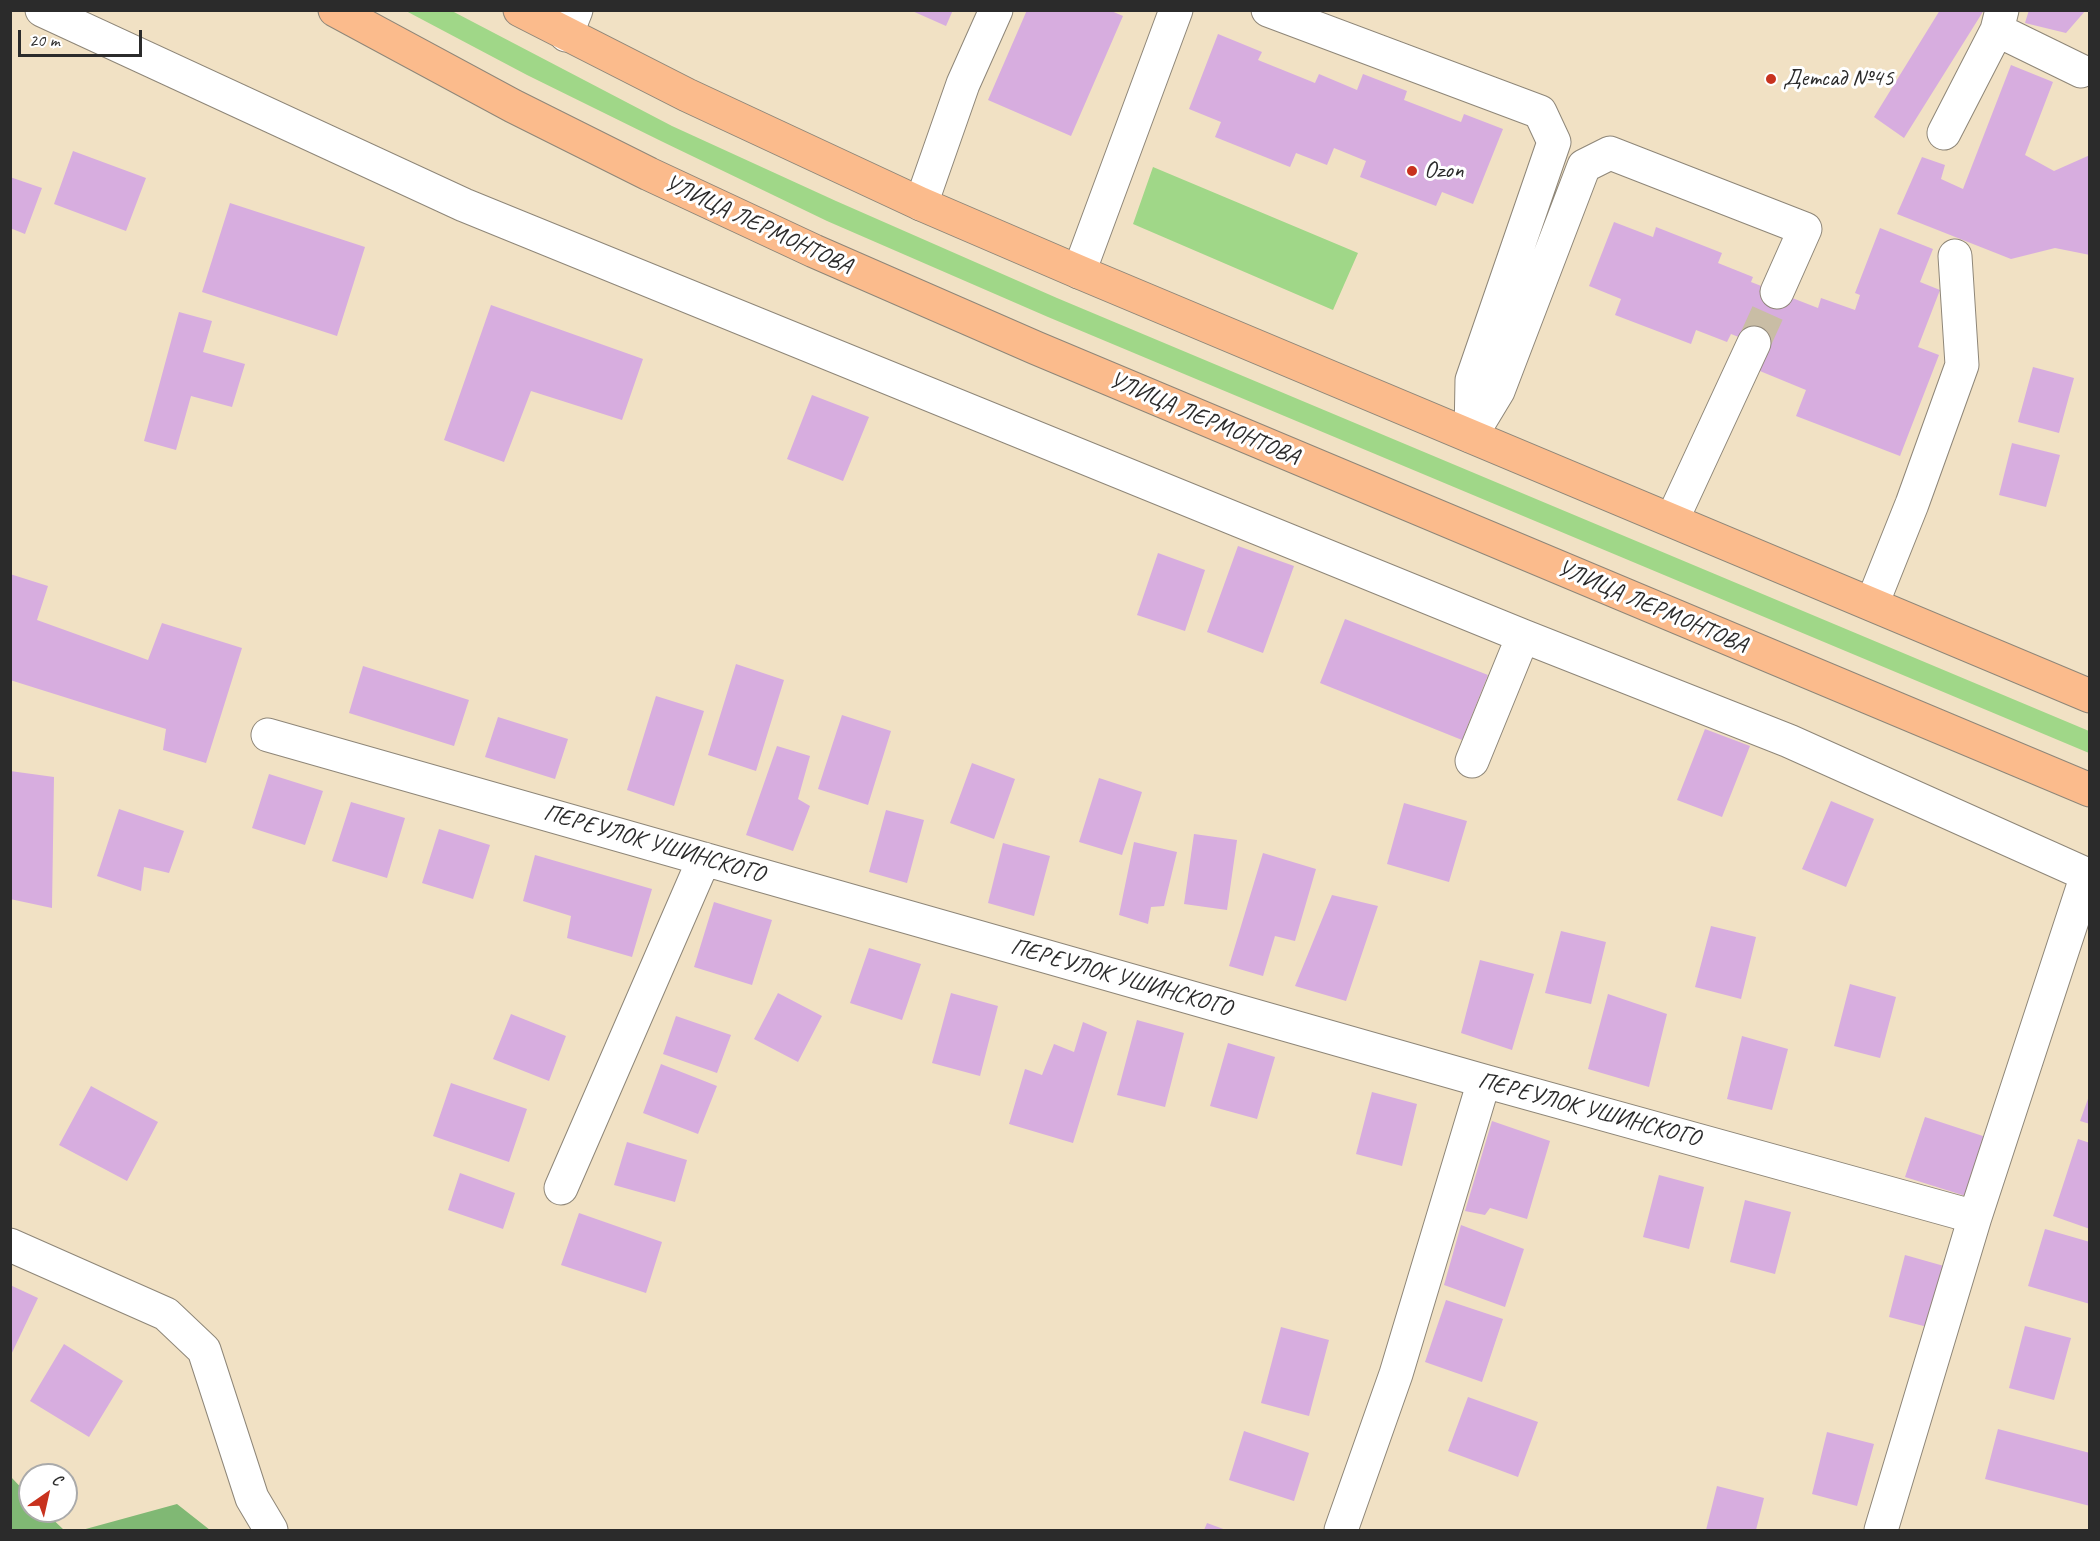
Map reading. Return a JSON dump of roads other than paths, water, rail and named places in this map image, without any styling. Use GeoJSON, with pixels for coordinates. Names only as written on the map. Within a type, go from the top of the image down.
{"type":"FeatureCollection","features":[{"type":"Feature","properties":{"kind":"main road","name":"УЛИЦА ЛЕРМОНТОВА"},"geometry":{"type":"LineString","coordinates":[[335,10],[513,106],[639,169],[814,251],[1058,357],[2090,790]]}},
{"type":"Feature","properties":{"kind":"main road"},"geometry":{"type":"LineString","coordinates":[[520,10],[571,23],[687,95],[921,204],[2090,696]]}},
{"type":"Feature","properties":{"kind":"street"},"geometry":{"type":"LineString","coordinates":[[42,10],[464,205],[1523,636],[1789,741],[2088,876],[1976,1217],[1881,1530]]}},
{"type":"Feature","properties":{"kind":"street"},"geometry":{"type":"LineString","coordinates":[[921,204],[963,84],[996,10]]}},
{"type":"Feature","properties":{"kind":"street"},"geometry":{"type":"LineString","coordinates":[[1079,272],[1176,10]]}},
{"type":"Feature","properties":{"kind":"street"},"geometry":{"type":"LineString","coordinates":[[1268,10],[1540,112],[1554,142],[1472,380],[1471,436]]}},
{"type":"Feature","properties":{"kind":"street"},"geometry":{"type":"LineString","coordinates":[[1944,133],[1999,20],[2087,69]]}},
{"type":"Feature","properties":{"kind":"street"},"geometry":{"type":"LineString","coordinates":[[1471,436],[1498,391],[1584,166],[1610,153],[1805,229],[1777,292]]}},
{"type":"Feature","properties":{"kind":"street"},"geometry":{"type":"LineString","coordinates":[[1872,604],[1912,504],[1962,365],[1955,256]]}},
{"type":"Feature","properties":{"kind":"street"},"geometry":{"type":"LineString","coordinates":[[1672,520],[1754,342]]}},
{"type":"Feature","properties":{"kind":"street"},"geometry":{"type":"LineString","coordinates":[[1472,761],[1523,636]]}},
{"type":"Feature","properties":{"kind":"street","name":"ПЕРЕУЛОК УШИНСКОГО"},"geometry":{"type":"LineString","coordinates":[[268,735],[1484,1081],[1976,1217]]}},
{"type":"Feature","properties":{"kind":"street"},"geometry":{"type":"LineString","coordinates":[[561,1188],[704,859]]}},
{"type":"Feature","properties":{"kind":"street"},"geometry":{"type":"LineString","coordinates":[[1341,1530],[1396,1374],[1484,1081]]}},
{"type":"Feature","properties":{"kind":"street"},"geometry":{"type":"LineString","coordinates":[[10,1245],[166,1314],[204,1350],[252,1498],[271,1530]]}},
{"type":"Feature","properties":{"kind":"tunnel"},"geometry":{"type":"LineString","coordinates":[[1754,343],[1777,292]]}},
{"type":"Feature","properties":{"kind":"place","name":"Детсад №45"},"geometry":{"type":"Point","coordinates":[1771,79]}},
{"type":"Feature","properties":{"kind":"place","name":"Ozon"},"geometry":{"type":"Point","coordinates":[1412,171]}}]}
